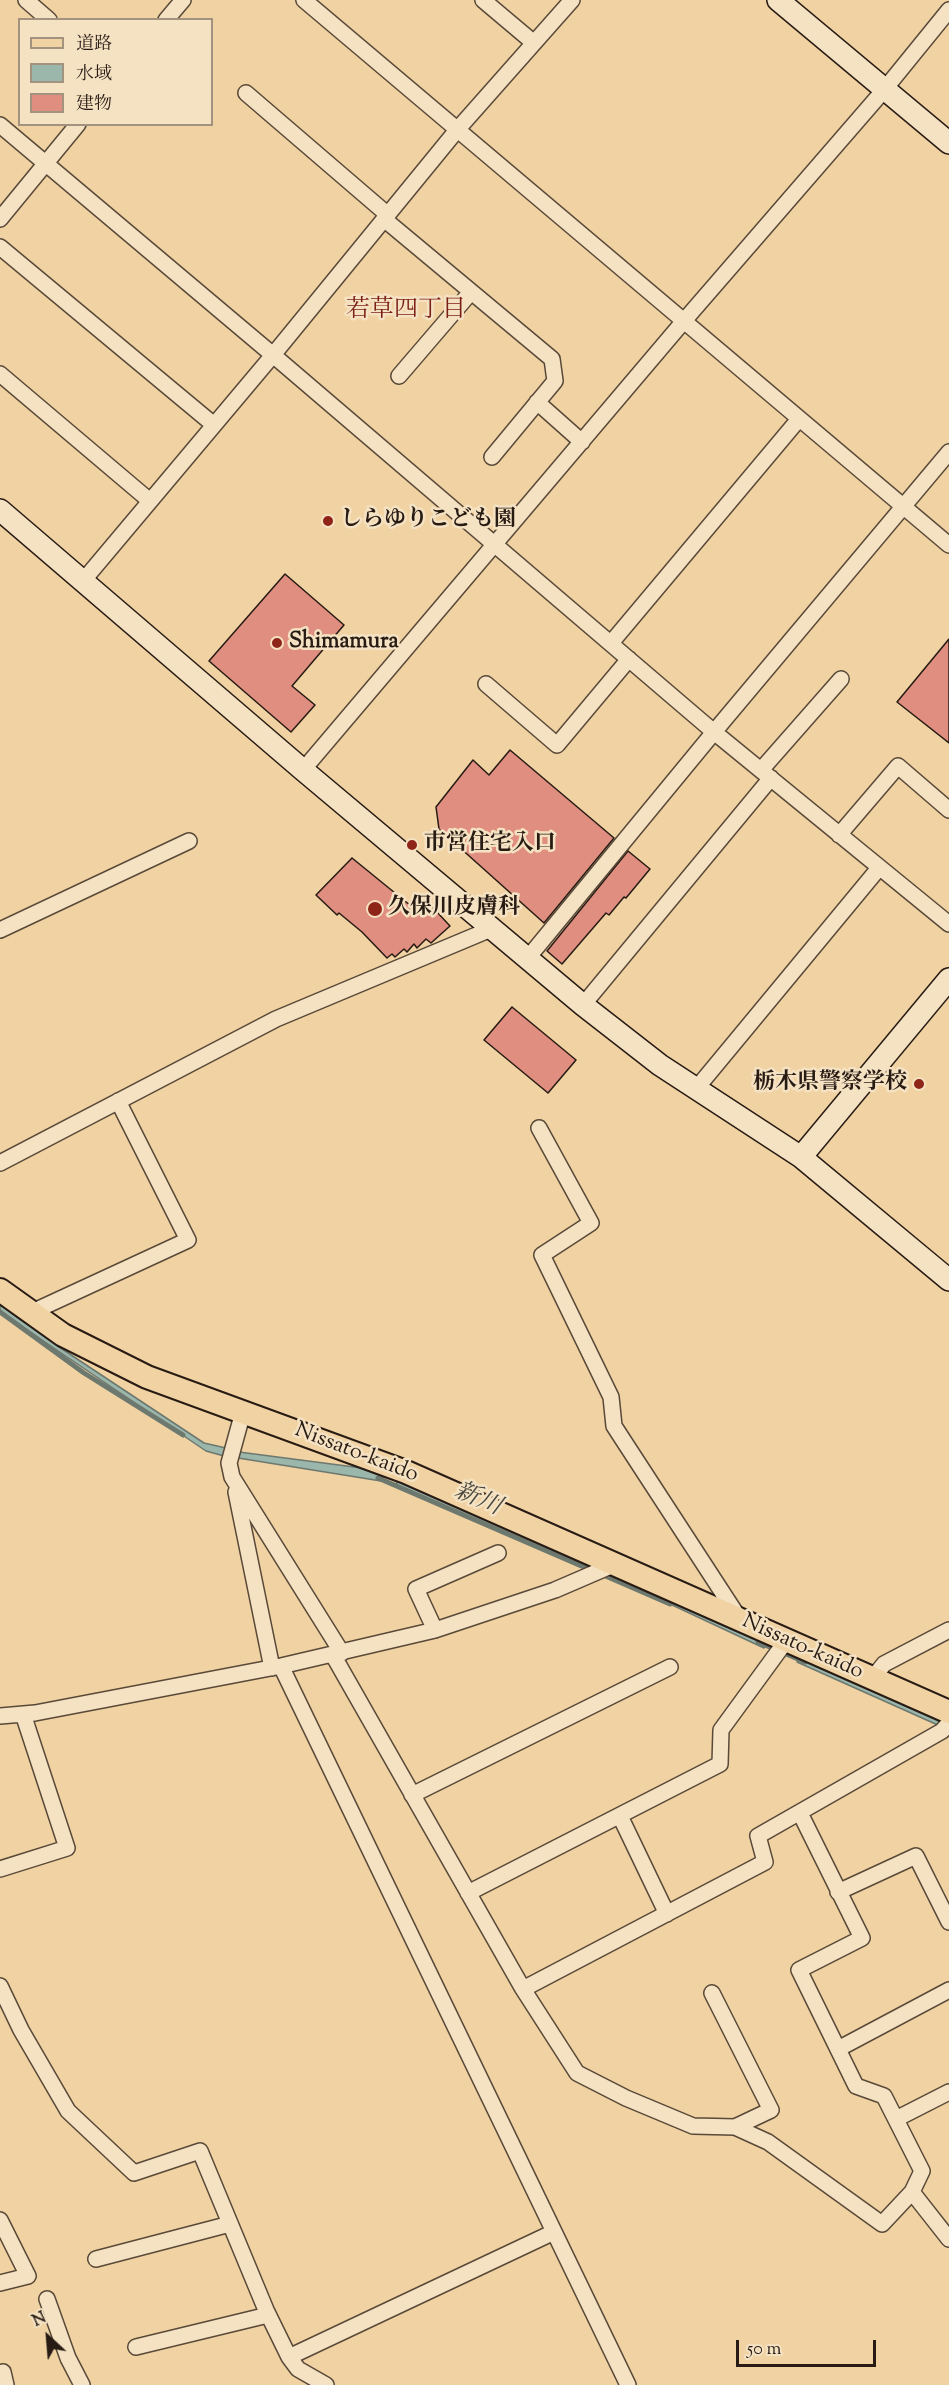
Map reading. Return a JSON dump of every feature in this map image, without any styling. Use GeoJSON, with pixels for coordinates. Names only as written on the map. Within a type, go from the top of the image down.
{"type":"FeatureCollection","features":[{"type":"Feature","properties":{"kind":"main road","name":"Nissato-kaido"},"geometry":{"type":"LineString","coordinates":[[0,1290],[63,1335],[103,1357],[147,1377],[406,1472],[610,1567],[740,1621],[782,1648],[872,1679],[947,1722]]}},
{"type":"Feature","properties":{"kind":"street"},"geometry":{"type":"LineString","coordinates":[[26,0],[47,18]]}},
{"type":"Feature","properties":{"kind":"street"},"geometry":{"type":"LineString","coordinates":[[168,18],[183,0]]}},
{"type":"Feature","properties":{"kind":"street"},"geometry":{"type":"LineString","coordinates":[[304,0],[949,545]]}},
{"type":"Feature","properties":{"kind":"street"},"geometry":{"type":"LineString","coordinates":[[483,0],[534,43]]}},
{"type":"Feature","properties":{"kind":"street"},"geometry":{"type":"LineString","coordinates":[[83,581],[273,355],[457,130],[572,0]]}},
{"type":"Feature","properties":{"kind":"street"},"geometry":{"type":"LineString","coordinates":[[778,0],[949,143]]}},
{"type":"Feature","properties":{"kind":"street"},"geometry":{"type":"LineString","coordinates":[[303,770],[884,90],[949,10]]}},
{"type":"Feature","properties":{"kind":"street"},"geometry":{"type":"LineString","coordinates":[[246,93],[471,292],[552,359],[555,381],[492,457]]}},
{"type":"Feature","properties":{"kind":"street"},"geometry":{"type":"LineString","coordinates":[[0,125],[714,732],[949,924]]}},
{"type":"Feature","properties":{"kind":"street"},"geometry":{"type":"LineString","coordinates":[[0,219],[76,126]]}},
{"type":"Feature","properties":{"kind":"street"},"geometry":{"type":"LineString","coordinates":[[0,247],[214,425]]}},
{"type":"Feature","properties":{"kind":"street"},"geometry":{"type":"LineString","coordinates":[[399,376],[471,292]]}},
{"type":"Feature","properties":{"kind":"street"},"geometry":{"type":"LineString","coordinates":[[0,374],[150,501]]}},
{"type":"Feature","properties":{"kind":"street"},"geometry":{"type":"LineString","coordinates":[[537,402],[582,442]]}},
{"type":"Feature","properties":{"kind":"street"},"geometry":{"type":"LineString","coordinates":[[611,643],[799,419]]}},
{"type":"Feature","properties":{"kind":"street"},"geometry":{"type":"LineString","coordinates":[[527,959],[949,452]]}},
{"type":"Feature","properties":{"kind":"street"},"geometry":{"type":"LineString","coordinates":[[0,510],[303,770],[583,1005],[636,1047],[696,1089],[801,1157],[949,1280]]}},
{"type":"Feature","properties":{"kind":"street"},"geometry":{"type":"LineString","coordinates":[[486,684],[558,745],[628,658]]}},
{"type":"Feature","properties":{"kind":"street"},"geometry":{"type":"LineString","coordinates":[[583,1005],[841,679]]}},
{"type":"Feature","properties":{"kind":"street"},"geometry":{"type":"LineString","coordinates":[[839,835],[898,766],[949,810]]}},
{"type":"Feature","properties":{"kind":"street"},"geometry":{"type":"LineString","coordinates":[[0,930],[189,841]]}},
{"type":"Feature","properties":{"kind":"street"},"geometry":{"type":"LineString","coordinates":[[696,1089],[879,868]]}},
{"type":"Feature","properties":{"kind":"street"},"geometry":{"type":"LineString","coordinates":[[0,1162],[276,1019],[491,929]]}},
{"type":"Feature","properties":{"kind":"street"},"geometry":{"type":"LineString","coordinates":[[801,1157],[949,979]]}},
{"type":"Feature","properties":{"kind":"street"},"geometry":{"type":"LineString","coordinates":[[30,1313],[188,1240],[118,1101]]}},
{"type":"Feature","properties":{"kind":"street"},"geometry":{"type":"LineString","coordinates":[[539,1128],[591,1223],[542,1255],[611,1397],[614,1426],[740,1621]]}},
{"type":"Feature","properties":{"kind":"street"},"geometry":{"type":"LineString","coordinates":[[243,1412],[229,1461],[277,1667],[628,2385]]}},
{"type":"Feature","properties":{"kind":"street"},"geometry":{"type":"LineString","coordinates":[[232,1478],[337,1654],[412,1795],[523,1989],[577,2073],[626,2098],[693,2126],[735,2127],[768,2142],[882,2224],[912,2192],[922,2171],[884,2096],[856,2086],[799,1970],[862,1938],[800,1813]]}},
{"type":"Feature","properties":{"kind":"street"},"geometry":{"type":"LineString","coordinates":[[435,1630],[416,1589],[498,1553]]}},
{"type":"Feature","properties":{"kind":"street"},"geometry":{"type":"LineString","coordinates":[[0,1716],[23,1714],[337,1654],[435,1630],[555,1590],[610,1567]]}},
{"type":"Feature","properties":{"kind":"street"},"geometry":{"type":"LineString","coordinates":[[872,1679],[884,1664],[949,1630]]}},
{"type":"Feature","properties":{"kind":"street"},"geometry":{"type":"LineString","coordinates":[[468,1893],[720,1764],[721,1730],[782,1648]]}},
{"type":"Feature","properties":{"kind":"street"},"geometry":{"type":"LineString","coordinates":[[412,1795],[670,1667]]}},
{"type":"Feature","properties":{"kind":"street"},"geometry":{"type":"LineString","coordinates":[[0,1869],[67,1848],[23,1714]]}},
{"type":"Feature","properties":{"kind":"street"},"geometry":{"type":"LineString","coordinates":[[523,1989],[765,1862],[758,1836],[800,1813],[947,1722]]}},
{"type":"Feature","properties":{"kind":"street"},"geometry":{"type":"LineString","coordinates":[[620,1816],[667,1914]]}},
{"type":"Feature","properties":{"kind":"street"},"geometry":{"type":"LineString","coordinates":[[838,1892],[916,1856],[949,1922]]}},
{"type":"Feature","properties":{"kind":"street"},"geometry":{"type":"LineString","coordinates":[[0,1986],[21,2030],[68,2111],[134,2173],[200,2151],[268,2315],[289,2357],[298,2369],[326,2385]]}},
{"type":"Feature","properties":{"kind":"street"},"geometry":{"type":"LineString","coordinates":[[838,2049],[949,1990]]}},
{"type":"Feature","properties":{"kind":"street"},"geometry":{"type":"LineString","coordinates":[[712,1993],[771,2110],[735,2127]]}},
{"type":"Feature","properties":{"kind":"street"},"geometry":{"type":"LineString","coordinates":[[896,2119],[949,2092]]}},
{"type":"Feature","properties":{"kind":"street"},"geometry":{"type":"LineString","coordinates":[[912,2192],[949,2239]]}},
{"type":"Feature","properties":{"kind":"street"},"geometry":{"type":"LineString","coordinates":[[0,2220],[28,2276],[0,2283]]}},
{"type":"Feature","properties":{"kind":"street"},"geometry":{"type":"LineString","coordinates":[[96,2259],[230,2224]]}},
{"type":"Feature","properties":{"kind":"street"},"geometry":{"type":"LineString","coordinates":[[289,2357],[554,2232]]}},
{"type":"Feature","properties":{"kind":"street"},"geometry":{"type":"LineString","coordinates":[[47,2299],[69,2358],[82,2385]]}},
{"type":"Feature","properties":{"kind":"street"},"geometry":{"type":"LineString","coordinates":[[136,2347],[268,2315]]}},
{"type":"Feature","properties":{"kind":"water"},"geometry":{"type":"Polygon","coordinates":[[[0,1302],[53,1343],[204,1443],[226,1448],[224,1456],[206,1451],[5,1315],[0,1310],[0,1302]]]}},
{"type":"Feature","properties":{"kind":"water"},"geometry":{"type":"Polygon","coordinates":[[[239,1452],[385,1473],[381,1481],[238,1458],[239,1452]]]}},
{"type":"Feature","properties":{"kind":"water"},"geometry":{"type":"Polygon","coordinates":[[[398,1478],[594,1562],[591,1569],[396,1485],[398,1478]]]}},
{"type":"Feature","properties":{"kind":"water"},"geometry":{"type":"Polygon","coordinates":[[[626,1577],[767,1640],[764,1648],[623,1582],[626,1577]]]}},
{"type":"Feature","properties":{"kind":"water"},"geometry":{"type":"Polygon","coordinates":[[[800,1656],[944,1719],[940,1726],[797,1662],[800,1656]]]}},
{"type":"Feature","properties":{"kind":"building","name":"Shimamura"},"geometry":{"type":"Polygon","coordinates":[[[285,574],[344,625],[292,686],[315,705],[291,732],[209,661],[285,574]]]}},
{"type":"Feature","properties":{"kind":"building"},"geometry":{"type":"Polygon","coordinates":[[[949,639],[949,743],[897,702],[949,639]]]}},
{"type":"Feature","properties":{"kind":"building"},"geometry":{"type":"Polygon","coordinates":[[[510,750],[614,838],[544,923],[439,829],[436,807],[473,760],[489,775],[510,750]]]}},
{"type":"Feature","properties":{"kind":"building"},"geometry":{"type":"Polygon","coordinates":[[[628,851],[650,869],[609,915],[606,913],[562,964],[547,951],[628,851]]]}},
{"type":"Feature","properties":{"kind":"building"},"geometry":{"type":"Polygon","coordinates":[[[352,858],[411,906],[422,896],[450,926],[431,943],[426,939],[417,948],[414,944],[407,952],[404,949],[395,957],[392,954],[387,958],[362,932],[339,913],[337,915],[316,895],[352,858]]]}},
{"type":"Feature","properties":{"kind":"building"},"geometry":{"type":"Polygon","coordinates":[[[512,1007],[576,1060],[548,1093],[484,1040],[512,1007]]]}},
{"type":"Feature","properties":{"kind":"waterway","name":"新川"},"geometry":{"type":"LineString","coordinates":[[0,1312],[84,1373],[183,1435]]}},
{"type":"Feature","properties":{"kind":"waterway","name":"新川"},"geometry":{"type":"LineString","coordinates":[[378,1478],[593,1571]]}},
{"type":"Feature","properties":{"kind":"waterway","name":"新川"},"geometry":{"type":"LineString","coordinates":[[601,1574],[670,1604]]}},
{"type":"Feature","properties":{"kind":"waterway","name":"新川"},"geometry":{"type":"LineString","coordinates":[[758,1642],[805,1662]]}},
{"type":"Feature","properties":{"kind":"place","name":"しらゆりこども園"},"geometry":{"type":"Point","coordinates":[328,521]}},
{"type":"Feature","properties":{"kind":"place","name":"Shimamura"},"geometry":{"type":"Point","coordinates":[277,643]}},
{"type":"Feature","properties":{"kind":"place","name":"市営住宅入口"},"geometry":{"type":"Point","coordinates":[412,845]}},
{"type":"Feature","properties":{"kind":"place","name":"久保川皮膚科"},"geometry":{"type":"Point","coordinates":[375,909]}},
{"type":"Feature","properties":{"kind":"place","name":"栃木県警察学校"},"geometry":{"type":"Point","coordinates":[919,1084]}},
{"type":"Feature","properties":{"kind":"district","name":"若草四丁目"},"geometry":{"type":"Point","coordinates":[406,312]}}]}
